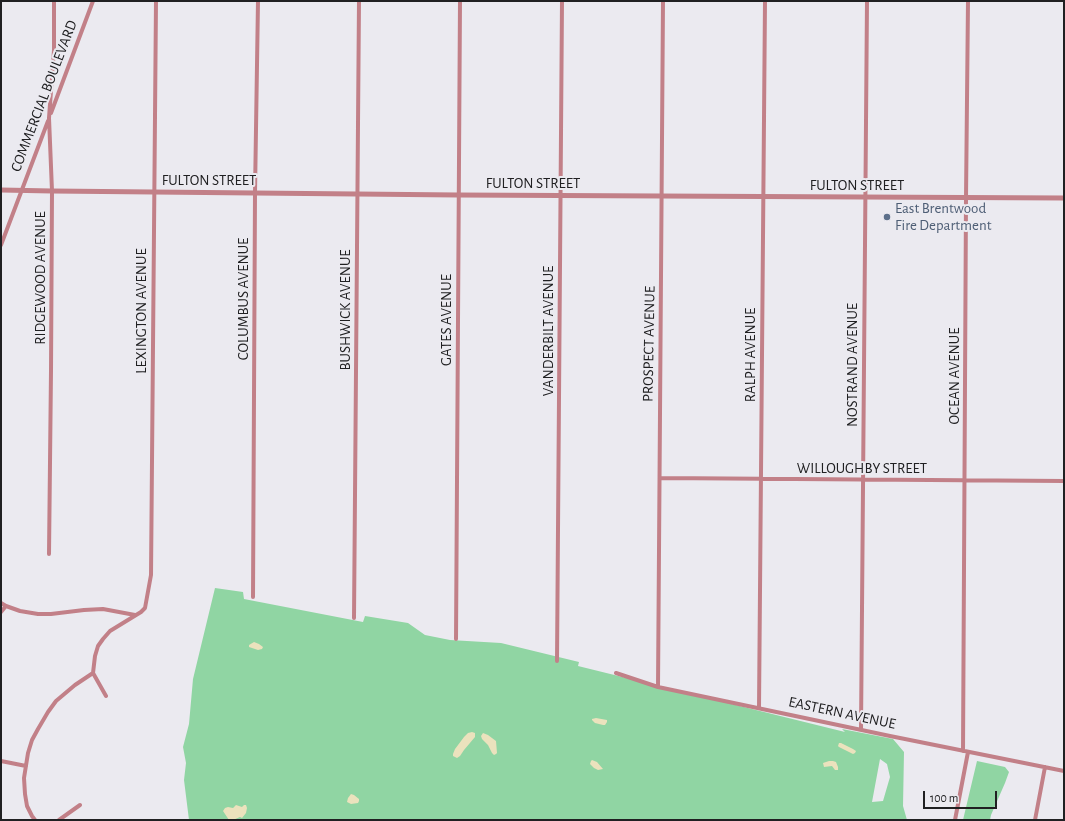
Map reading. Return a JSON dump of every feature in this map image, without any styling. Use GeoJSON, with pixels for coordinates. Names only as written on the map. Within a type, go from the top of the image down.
{"type":"FeatureCollection","features":[{"type":"Feature","properties":{"kind":"street","name":"RIDGEWOOD AVENUE"},"geometry":{"type":"LineString","coordinates":[[49,554],[52,371],[52,191],[49,118],[54,50],[54,1]]}},
{"type":"Feature","properties":{"kind":"street","name":"COMMERCIAL BOULEVARD"},"geometry":{"type":"LineString","coordinates":[[1,245],[93,1]]}},
{"type":"Feature","properties":{"kind":"street","name":"LEXINGTON AVENUE"},"geometry":{"type":"LineString","coordinates":[[93,673],[95,656],[98,646],[103,639],[110,631],[145,608],[151,575],[156,1]]}},
{"type":"Feature","properties":{"kind":"street","name":"COLUMBUS AVENUE"},"geometry":{"type":"LineString","coordinates":[[253,597],[255,193],[258,1]]}},
{"type":"Feature","properties":{"kind":"street","name":"BUSHWICK AVENUE"},"geometry":{"type":"LineString","coordinates":[[354,618],[358,194],[358,1]]}},
{"type":"Feature","properties":{"kind":"street","name":"GATES AVENUE"},"geometry":{"type":"LineString","coordinates":[[456,639],[460,1]]}},
{"type":"Feature","properties":{"kind":"street","name":"VANDERBILT AVENUE"},"geometry":{"type":"LineString","coordinates":[[557,661],[562,1]]}},
{"type":"Feature","properties":{"kind":"street","name":"PROSPECT AVENUE"},"geometry":{"type":"LineString","coordinates":[[658,687],[663,1]]}},
{"type":"Feature","properties":{"kind":"street","name":"RALPH AVENUE"},"geometry":{"type":"LineString","coordinates":[[760,708],[765,1]]}},
{"type":"Feature","properties":{"kind":"street","name":"NOSTRAND AVENUE"},"geometry":{"type":"LineString","coordinates":[[861,730],[867,1]]}},
{"type":"Feature","properties":{"kind":"street","name":"OCEAN AVENUE"},"geometry":{"type":"LineString","coordinates":[[954,820],[966,751],[965,480],[968,1]]}},
{"type":"Feature","properties":{"kind":"street","name":"FULTON STREET"},"geometry":{"type":"LineString","coordinates":[[1,190],[458,195],[1064,198]]}},
{"type":"Feature","properties":{"kind":"street","name":"WILLOUGHBY STREET"},"geometry":{"type":"LineString","coordinates":[[660,478],[1064,481]]}},
{"type":"Feature","properties":{"kind":"street"},"geometry":{"type":"LineString","coordinates":[[1,603],[20,611],[38,614],[103,609],[135,615]]}},
{"type":"Feature","properties":{"kind":"street"},"geometry":{"type":"LineString","coordinates":[[1,612],[6,606]]}},
{"type":"Feature","properties":{"kind":"street"},"geometry":{"type":"LineString","coordinates":[[35,820],[27,806],[24,778],[32,740],[38,729],[56,701],[75,685],[93,673],[106,696]]}},
{"type":"Feature","properties":{"kind":"street","name":"EASTERN AVENUE"},"geometry":{"type":"LineString","coordinates":[[616,673],[658,687],[1064,771]]}},
{"type":"Feature","properties":{"kind":"street"},"geometry":{"type":"LineString","coordinates":[[1,761],[26,766]]}},
{"type":"Feature","properties":{"kind":"street"},"geometry":{"type":"LineString","coordinates":[[1035,820],[1045,767]]}},
{"type":"Feature","properties":{"kind":"street"},"geometry":{"type":"LineString","coordinates":[[59,820],[80,805]]}},
{"type":"Feature","properties":{"kind":"green space"},"geometry":{"type":"Polygon","coordinates":[[[215,588],[243,592],[244,599],[363,622],[365,616],[408,623],[425,635],[450,640],[501,643],[579,662],[578,666],[845,732],[842,729],[893,739],[904,752],[903,806],[907,820],[189,820],[184,780],[186,763],[183,747],[189,724],[193,679],[215,588]],[[880,759],[872,802],[883,801],[890,777],[887,764],[880,759]]]}},
{"type":"Feature","properties":{"kind":"green space"},"geometry":{"type":"Polygon","coordinates":[[[977,761],[1005,767],[1009,772],[990,820],[963,820],[977,761]]]}},
{"type":"Feature","properties":{"kind":"sand"},"geometry":{"type":"Polygon","coordinates":[[[254,642],[263,647],[262,649],[258,650],[249,647],[249,645],[254,642]]]}},
{"type":"Feature","properties":{"kind":"sand"},"geometry":{"type":"Polygon","coordinates":[[[596,718],[607,720],[607,722],[605,725],[595,723],[592,719],[596,718]]]}},
{"type":"Feature","properties":{"kind":"sand"},"geometry":{"type":"Polygon","coordinates":[[[468,733],[475,733],[475,737],[460,756],[457,758],[453,756],[455,749],[464,737],[468,733]]]}},
{"type":"Feature","properties":{"kind":"sand"},"geometry":{"type":"Polygon","coordinates":[[[483,733],[496,741],[496,754],[494,755],[492,753],[488,745],[482,739],[481,736],[483,733]]]}},
{"type":"Feature","properties":{"kind":"sand"},"geometry":{"type":"Polygon","coordinates":[[[839,743],[853,749],[856,751],[855,753],[853,754],[839,747],[839,743]]]}},
{"type":"Feature","properties":{"kind":"sand"},"geometry":{"type":"Polygon","coordinates":[[[592,760],[597,762],[603,769],[598,770],[594,768],[590,764],[592,760]]]}},
{"type":"Feature","properties":{"kind":"sand"},"geometry":{"type":"Polygon","coordinates":[[[829,761],[836,762],[838,770],[835,770],[832,766],[824,767],[823,763],[829,761]]]}},
{"type":"Feature","properties":{"kind":"sand"},"geometry":{"type":"Polygon","coordinates":[[[351,794],[359,799],[358,803],[351,804],[347,802],[351,794]]]}},
{"type":"Feature","properties":{"kind":"sand"},"geometry":{"type":"Polygon","coordinates":[[[236,805],[242,807],[246,805],[246,813],[242,818],[240,817],[229,820],[223,811],[225,808],[233,808],[236,805]]]}},
{"type":"Feature","properties":{"kind":"place","name":"East Brentwood Fire Department"},"geometry":{"type":"Point","coordinates":[887,217]}}]}
